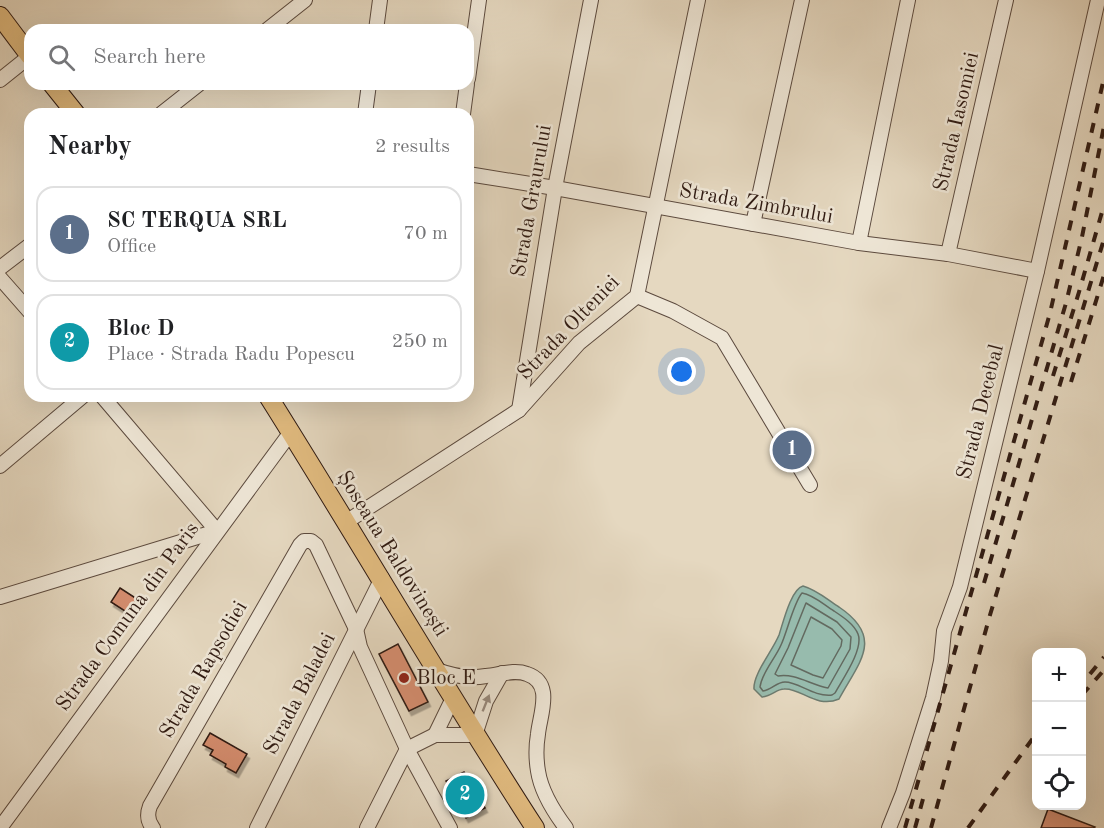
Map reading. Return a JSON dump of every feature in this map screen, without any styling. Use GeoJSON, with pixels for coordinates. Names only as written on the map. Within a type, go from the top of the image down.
{"type":"FeatureCollection","features":[{"type":"Feature","properties":{"kind":"main road"},"geometry":{"type":"LineString","coordinates":[[0,16],[24,48]]}},
{"type":"Feature","properties":{"kind":"main road"},"geometry":{"type":"LineString","coordinates":[[57,90],[71,108]]}},
{"type":"Feature","properties":{"kind":"main road","name":"Șoseaua Baldovinești"},"geometry":{"type":"LineString","coordinates":[[272,402],[382,578],[475,735],[535,828]]}},
{"type":"Feature","properties":{"kind":"street"},"geometry":{"type":"LineString","coordinates":[[275,24],[305,0]]}},
{"type":"Feature","properties":{"kind":"street"},"geometry":{"type":"LineString","coordinates":[[377,24],[380,0]]}},
{"type":"Feature","properties":{"kind":"street"},"geometry":{"type":"LineString","coordinates":[[474,36],[479,0]]}},
{"type":"Feature","properties":{"kind":"street","name":"Strada Graurului"},"geometry":{"type":"LineString","coordinates":[[519,410],[555,188],[591,0]]}},
{"type":"Feature","properties":{"kind":"street","name":"Strada Olteniei"},"geometry":{"type":"LineString","coordinates":[[346,522],[519,410],[579,343],[637,296],[698,0]]}},
{"type":"Feature","properties":{"kind":"street"},"geometry":{"type":"LineString","coordinates":[[753,224],[802,0]]}},
{"type":"Feature","properties":{"kind":"street"},"geometry":{"type":"LineString","coordinates":[[859,243],[908,0]]}},
{"type":"Feature","properties":{"kind":"street","name":"Strada Iasomiei"},"geometry":{"type":"LineString","coordinates":[[948,254],[1006,0]]}},
{"type":"Feature","properties":{"kind":"street","name":"Strada Decebal"},"geometry":{"type":"LineString","coordinates":[[889,828],[903,793],[933,698],[941,661],[944,631],[960,587],[1037,271],[1098,0]]}},
{"type":"Feature","properties":{"kind":"street"},"geometry":{"type":"LineString","coordinates":[[0,80],[24,61]]}},
{"type":"Feature","properties":{"kind":"street"},"geometry":{"type":"LineString","coordinates":[[169,108],[191,90]]}},
{"type":"Feature","properties":{"kind":"street"},"geometry":{"type":"LineString","coordinates":[[366,108],[368,90]]}},
{"type":"Feature","properties":{"kind":"street"},"geometry":{"type":"LineString","coordinates":[[464,108],[466,90]]}},
{"type":"Feature","properties":{"kind":"street","name":"Strada Zimbrului"},"geometry":{"type":"LineString","coordinates":[[474,175],[859,243],[948,254],[1037,271]]}},
{"type":"Feature","properties":{"kind":"street"},"geometry":{"type":"LineString","coordinates":[[0,268],[24,250]]}},
{"type":"Feature","properties":{"kind":"street"},"geometry":{"type":"LineString","coordinates":[[0,278],[24,305]]}},
{"type":"Feature","properties":{"kind":"street"},"geometry":{"type":"LineString","coordinates":[[637,296],[673,311],[722,338],[810,484]]}},
{"type":"Feature","properties":{"kind":"street"},"geometry":{"type":"LineString","coordinates":[[0,465],[75,402]]}},
{"type":"Feature","properties":{"kind":"street"},"geometry":{"type":"LineString","coordinates":[[0,597],[217,531],[107,402]]}},
{"type":"Feature","properties":{"kind":"street","name":"Strada Comuna din Paris"},"geometry":{"type":"LineString","coordinates":[[0,828],[291,432]]}},
{"type":"Feature","properties":{"kind":"street","name":"Strada Rapsodiei"},"geometry":{"type":"LineString","coordinates":[[153,828],[148,821],[150,806],[304,541],[311,541],[316,545],[356,629]]}},
{"type":"Feature","properties":{"kind":"street","name":"Strada Baladei"},"geometry":{"type":"LineString","coordinates":[[257,828],[382,578]]}},
{"type":"Feature","properties":{"kind":"street"},"geometry":{"type":"LineString","coordinates":[[356,629],[360,647],[407,749],[450,828]]}},
{"type":"Feature","properties":{"kind":"street"},"geometry":{"type":"LineString","coordinates":[[437,670],[465,677],[525,673],[535,678],[541,685],[544,696],[537,746],[538,774],[552,807],[566,828]]}},
{"type":"Feature","properties":{"kind":"street"},"geometry":{"type":"LineString","coordinates":[[367,828],[407,749],[435,735],[475,735],[486,701],[502,673]]}},
{"type":"Feature","properties":{"kind":"street"},"geometry":{"type":"LineString","coordinates":[[435,735],[453,698]]}},
{"type":"Feature","properties":{"kind":"water"},"geometry":{"type":"Polygon","coordinates":[[[803,586],[839,607],[853,618],[861,629],[864,651],[839,699],[816,700],[790,689],[781,689],[762,697],[754,689],[760,669],[779,635],[791,600],[803,586]]]}},
{"type":"Feature","properties":{"kind":"building"},"geometry":{"type":"Polygon","coordinates":[[[120,588],[137,599],[128,613],[111,602],[120,588]]]}},
{"type":"Feature","properties":{"kind":"building","name":"Bloc E"},"geometry":{"type":"Polygon","coordinates":[[[398,644],[428,702],[409,711],[379,654],[398,644]]]}},
{"type":"Feature","properties":{"kind":"building"},"geometry":{"type":"Polygon","coordinates":[[[210,733],[247,754],[236,773],[210,755],[213,750],[203,745],[210,733]]]}},
{"type":"Feature","properties":{"kind":"building"},"geometry":{"type":"Polygon","coordinates":[[[464,772],[485,808],[466,818],[446,781],[464,772]]]}},
{"type":"Feature","properties":{"kind":"building"},"geometry":{"type":"Polygon","coordinates":[[[1048,810],[1095,827],[1094,828],[1041,828],[1048,810]]]}},
{"type":"Feature","properties":{"kind":"railway"},"geometry":{"type":"LineString","coordinates":[[905,828],[1050,313],[1104,78]]}},
{"type":"Feature","properties":{"kind":"railway"},"geometry":{"type":"LineString","coordinates":[[984,583],[1066,303],[1104,126]]}},
{"type":"Feature","properties":{"kind":"railway"},"geometry":{"type":"LineString","coordinates":[[1053,376],[1104,205]]}},
{"type":"Feature","properties":{"kind":"railway"},"geometry":{"type":"LineString","coordinates":[[931,828],[990,615],[1104,239]]}},
{"type":"Feature","properties":{"kind":"railway"},"geometry":{"type":"LineString","coordinates":[[1071,382],[1104,275]]}},
{"type":"Feature","properties":{"kind":"railway"},"geometry":{"type":"LineString","coordinates":[[1090,674],[1104,657]]}},
{"type":"Feature","properties":{"kind":"railway"},"geometry":{"type":"LineString","coordinates":[[1086,690],[1104,670]]}},
{"type":"Feature","properties":{"kind":"railway"},"geometry":{"type":"LineString","coordinates":[[968,828],[1032,740]]}},
{"type":"Feature","properties":{"kind":"railway"},"geometry":{"type":"LineString","coordinates":[[915,828],[923,799]]}},
{"type":"Feature","properties":{"kind":"place","name":"SC TERQUA SRL"},"geometry":{"type":"Point","coordinates":[792,450]}},
{"type":"Feature","properties":{"kind":"place","name":"Bloc E"},"geometry":{"type":"Point","coordinates":[404,678]}},
{"type":"Feature","properties":{"kind":"place","name":"Bloc D"},"geometry":{"type":"Point","coordinates":[465,795]}}]}
